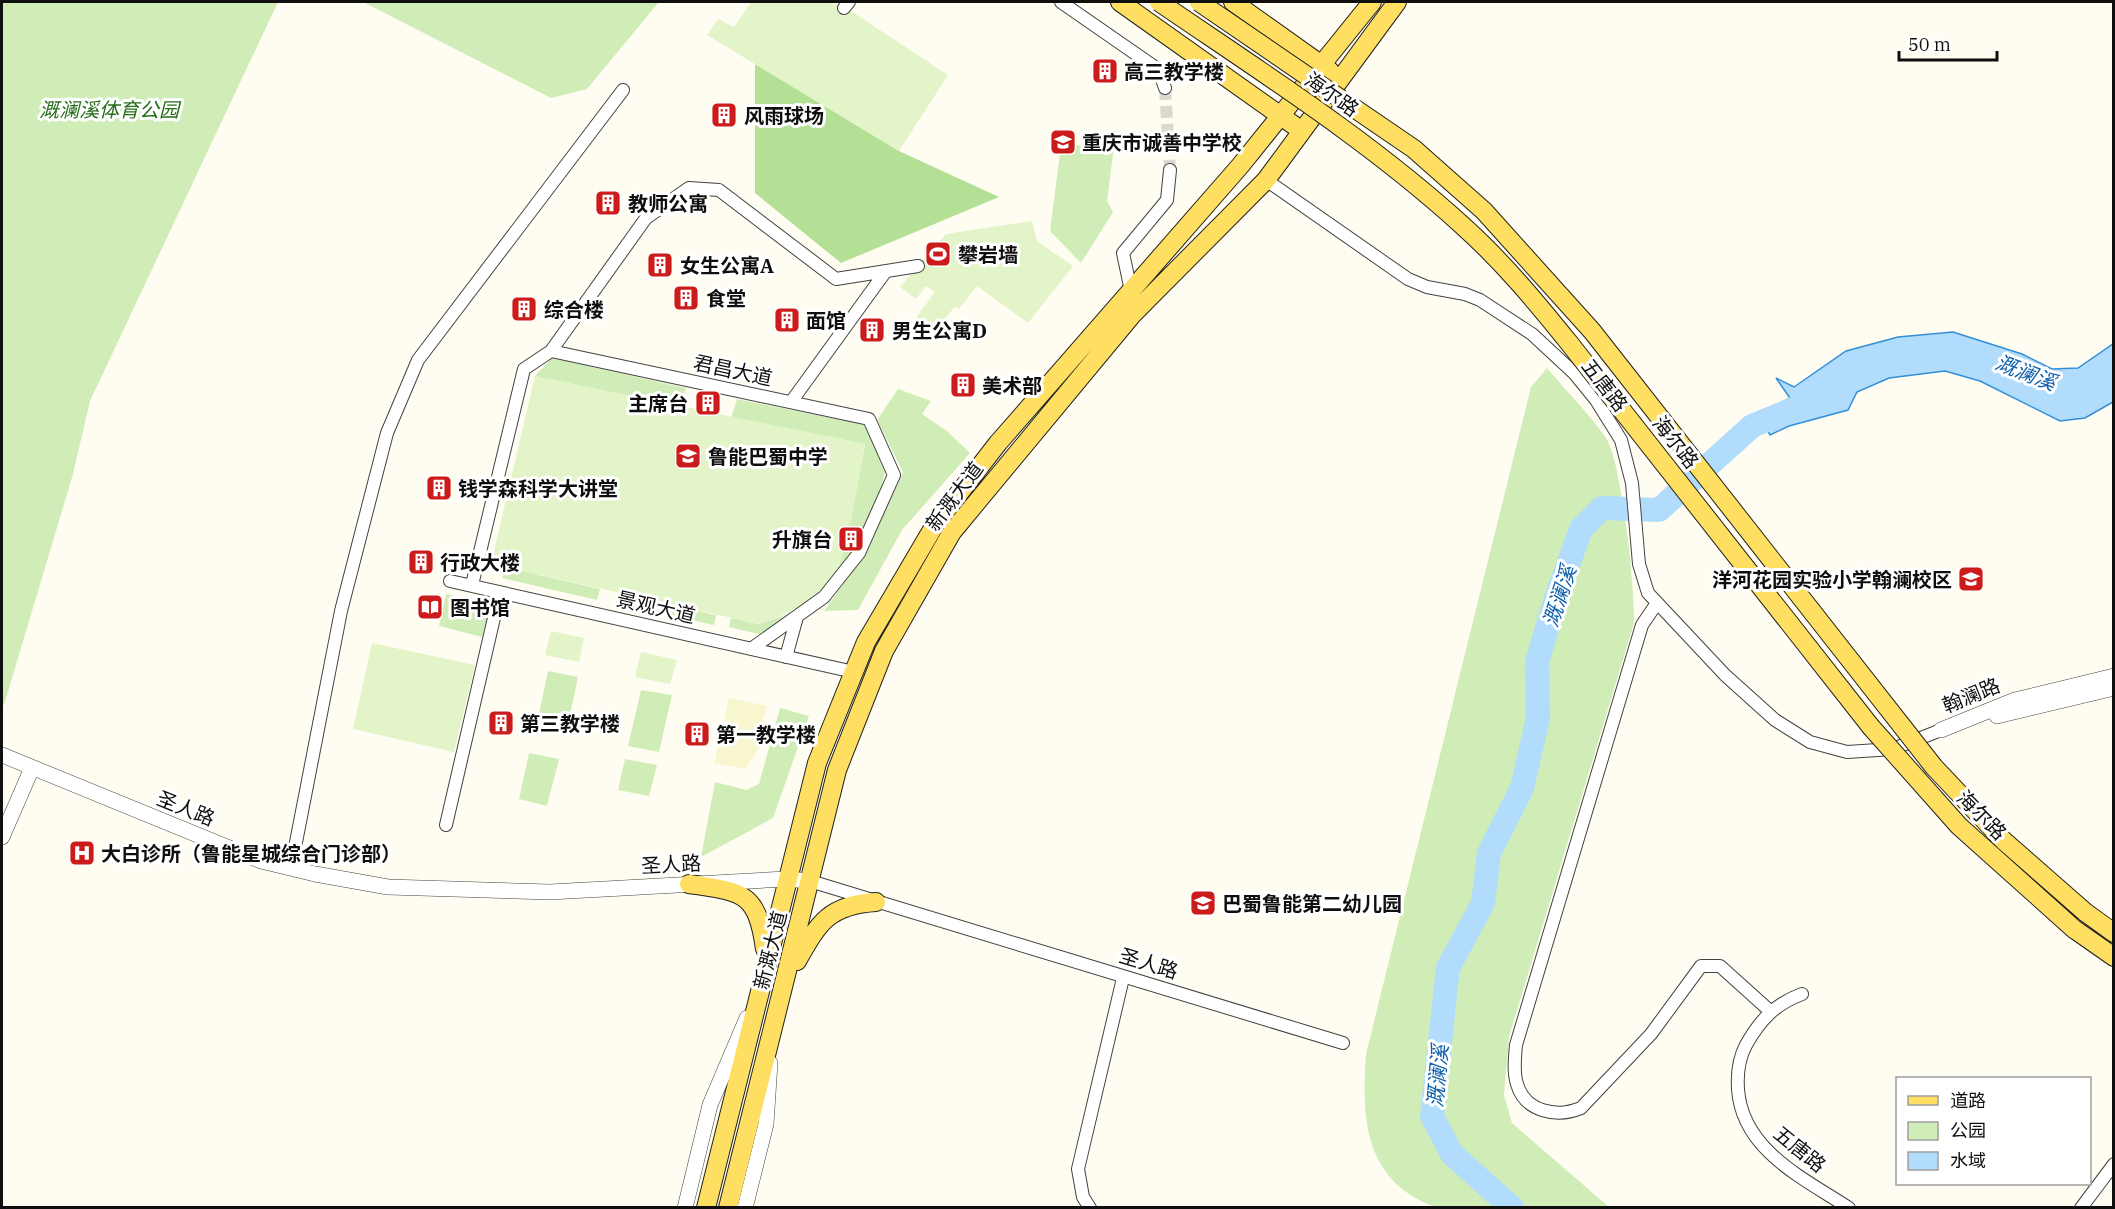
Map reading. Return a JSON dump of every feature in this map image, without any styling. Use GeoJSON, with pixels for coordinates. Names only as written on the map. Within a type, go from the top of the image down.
{"type":"FeatureCollection","features":[{"type":"Feature","properties":{"kind":"main road"},"geometry":{"type":"LineString","coordinates":[[1120,2],[1302,131]]}},
{"type":"Feature","properties":{"kind":"main road","name":"海尔路"},"geometry":{"type":"LineString","coordinates":[[1159,2],[1333,121],[1399,171],[1465,227],[1524,287],[1871,727],[1918,782],[1991,856],[2074,929],[2114,957]]}},
{"type":"Feature","properties":{"kind":"main road","name":"海尔路"},"geometry":{"type":"LineString","coordinates":[[1199,2],[1414,149],[1484,211],[1592,331],[1934,766],[2004,841],[2085,912],[2114,933]]}},
{"type":"Feature","properties":{"kind":"main road"},"geometry":{"type":"LineString","coordinates":[[1233,2],[1341,80]]}},
{"type":"Feature","properties":{"kind":"main road","name":"新溉大道"},"geometry":{"type":"LineString","coordinates":[[706,1208],[766,957],[817,763],[866,642],[936,523],[998,444],[1240,166],[1372,2]]}},
{"type":"Feature","properties":{"kind":"main road","name":"新溉大道"},"geometry":{"type":"LineString","coordinates":[[728,1208],[837,770],[884,651],[952,532],[1132,315],[1266,180],[1397,2]]}},
{"type":"Feature","properties":{"kind":"main road"},"geometry":{"type":"LineString","coordinates":[[689,884],[731,890],[747,898],[762,929],[766,957]]}},
{"type":"Feature","properties":{"kind":"main road"},"geometry":{"type":"LineString","coordinates":[[785,984],[815,930],[825,918],[849,905],[876,902]]}},
{"type":"Feature","properties":{"kind":"street"},"geometry":{"type":"LineString","coordinates":[[1061,2],[1159,70],[1166,88]]}},
{"type":"Feature","properties":{"kind":"street"},"geometry":{"type":"LineString","coordinates":[[291,868],[340,611],[387,433],[418,360],[623,90]]}},
{"type":"Feature","properties":{"kind":"street"},"geometry":{"type":"LineString","coordinates":[[1131,291],[1123,253],[1167,200],[1170,170]]}},
{"type":"Feature","properties":{"kind":"street","name":"五唐路"},"geometry":{"type":"LineString","coordinates":[[1266,180],[1408,279],[1427,287],[1465,294],[1480,300],[1532,334],[1574,373],[1611,422],[1621,440],[1632,483],[1639,564],[1648,593],[1725,675],[1775,720],[1810,742],[1847,752],[1893,749],[1941,730]]}},
{"type":"Feature","properties":{"kind":"street"},"geometry":{"type":"LineString","coordinates":[[472,585],[524,369],[551,351],[646,218],[689,188],[719,190],[836,279],[918,266]]}},
{"type":"Feature","properties":{"kind":"street"},"geometry":{"type":"LineString","coordinates":[[791,402],[886,271]]}},
{"type":"Feature","properties":{"kind":"street","name":"君昌大道"},"geometry":{"type":"LineString","coordinates":[[551,351],[869,419],[894,475],[859,553],[824,597],[751,649]]}},
{"type":"Feature","properties":{"kind":"street","name":"景观大道"},"geometry":{"type":"LineString","coordinates":[[450,581],[854,672]]}},
{"type":"Feature","properties":{"kind":"street"},"geometry":{"type":"LineString","coordinates":[[446,825],[500,592]]}},
{"type":"Feature","properties":{"kind":"street"},"geometry":{"type":"LineString","coordinates":[[1657,603],[1642,625],[1516,1045],[1517,1085],[1527,1100],[1538,1109],[1568,1113],[1581,1108],[1651,1034],[1701,966],[1720,966],[1770,1011]]}},
{"type":"Feature","properties":{"kind":"street"},"geometry":{"type":"LineString","coordinates":[[786,657],[796,617]]}},
{"type":"Feature","properties":{"kind":"street","name":"翰澜路"},"geometry":{"type":"LineString","coordinates":[[1941,730],[2015,700],[2114,676]]}},
{"type":"Feature","properties":{"kind":"street","name":"翰澜路"},"geometry":{"type":"LineString","coordinates":[[1941,730],[2114,688]]}},
{"type":"Feature","properties":{"kind":"street","name":"圣人路"},"geometry":{"type":"LineString","coordinates":[[2,755],[261,861],[291,868],[388,887],[550,892],[786,879],[810,881],[1343,1043]]}},
{"type":"Feature","properties":{"kind":"street"},"geometry":{"type":"LineString","coordinates":[[2,837],[32,768]]}},
{"type":"Feature","properties":{"kind":"street"},"geometry":{"type":"LineString","coordinates":[[1090,1208],[1083,1197],[1078,1169],[1123,978]]}},
{"type":"Feature","properties":{"kind":"street","name":"新溉大道"},"geometry":{"type":"LineString","coordinates":[[685,1208],[710,1105],[758,993]]}},
{"type":"Feature","properties":{"kind":"street","name":"五唐路"},"geometry":{"type":"LineString","coordinates":[[1802,994],[1770,1011],[1758,1023],[1744,1048],[1737,1074],[1739,1104],[1749,1129],[1768,1154],[1849,1208]]}},
{"type":"Feature","properties":{"kind":"street","name":"新溉大道"},"geometry":{"type":"LineString","coordinates":[[745,1208],[766,1124],[772,1035]]}},
{"type":"Feature","properties":{"kind":"street"},"geometry":{"type":"LineString","coordinates":[[2081,1208],[2114,1164]]}},
{"type":"Feature","properties":{"kind":"shaded area"},"geometry":{"type":"Polygon","coordinates":[[[729,698],[767,706],[757,741],[763,742],[745,769],[714,763],[729,698]]]}},
{"type":"Feature","properties":{"kind":"green space","name":"溉澜溪体育公园"},"geometry":{"type":"Polygon","coordinates":[[[2,2],[278,2],[90,401],[73,474],[4,705],[2,704],[2,2]]]}},
{"type":"Feature","properties":{"kind":"green space"},"geometry":{"type":"Polygon","coordinates":[[[363,2],[659,2],[587,89],[551,98],[363,2]]]}},
{"type":"Feature","properties":{"kind":"green space"},"geometry":{"type":"Polygon","coordinates":[[[751,2],[831,2],[854,13],[948,75],[899,151],[707,35],[718,19],[734,27],[751,2]]]}},
{"type":"Feature","properties":{"kind":"green space"},"geometry":{"type":"Polygon","coordinates":[[[755,64],[899,151],[999,197],[841,263],[755,193],[755,64]]]}},
{"type":"Feature","properties":{"kind":"green space"},"geometry":{"type":"Polygon","coordinates":[[[1061,145],[1114,146],[1107,201],[1113,212],[1081,263],[1050,231],[1061,145]]]}},
{"type":"Feature","properties":{"kind":"green space"},"geometry":{"type":"Polygon","coordinates":[[[1032,221],[1037,241],[1073,266],[1028,323],[977,286],[959,309],[955,306],[935,332],[916,318],[935,292],[926,286],[916,299],[900,287],[946,234],[1032,221]]]}},
{"type":"Feature","properties":{"kind":"green space"},"geometry":{"type":"Polygon","coordinates":[[[552,358],[686,388],[680,407],[535,376],[552,358]]]}},
{"type":"Feature","properties":{"kind":"green space"},"geometry":{"type":"Polygon","coordinates":[[[1547,368],[1606,438],[1612,452],[1626,528],[1634,623],[1509,1037],[1504,1095],[1512,1123],[1609,1207],[1435,1207],[1412,1196],[1394,1181],[1381,1165],[1372,1146],[1365,1102],[1366,1054],[1531,387],[1547,368]]]}},
{"type":"Feature","properties":{"kind":"green space"},"geometry":{"type":"Polygon","coordinates":[[[535,376],[865,444],[844,551],[835,575],[810,599],[780,616],[759,624],[491,564],[535,376]]]}},
{"type":"Feature","properties":{"kind":"green space"},"geometry":{"type":"Polygon","coordinates":[[[898,389],[931,401],[922,414],[947,431],[970,453],[902,530],[858,610],[824,611],[864,555],[903,472],[877,420],[898,389]]]}},
{"type":"Feature","properties":{"kind":"green space"},"geometry":{"type":"Polygon","coordinates":[[[737,399],[866,425],[885,472],[880,492],[857,550],[836,573],[844,547],[854,549],[858,531],[849,528],[865,444],[731,418],[737,399]]]}},
{"type":"Feature","properties":{"kind":"green space"},"geometry":{"type":"Polygon","coordinates":[[[505,567],[600,589],[597,600],[502,578],[505,567]]]}},
{"type":"Feature","properties":{"kind":"green space"},"geometry":{"type":"Polygon","coordinates":[[[618,593],[656,601],[653,611],[616,603],[618,593]]]}},
{"type":"Feature","properties":{"kind":"green space"},"geometry":{"type":"Polygon","coordinates":[[[446,594],[491,604],[482,637],[439,626],[446,594]]]}},
{"type":"Feature","properties":{"kind":"green space"},"geometry":{"type":"Polygon","coordinates":[[[672,605],[716,615],[714,625],[669,615],[672,605]]]}},
{"type":"Feature","properties":{"kind":"green space"},"geometry":{"type":"Polygon","coordinates":[[[785,615],[762,635],[729,627],[731,618],[759,624],[785,615]]]}},
{"type":"Feature","properties":{"kind":"green space"},"geometry":{"type":"Polygon","coordinates":[[[551,631],[584,638],[579,662],[545,655],[551,631]]]}},
{"type":"Feature","properties":{"kind":"green space"},"geometry":{"type":"Polygon","coordinates":[[[372,643],[475,665],[454,752],[353,729],[372,643]]]}},
{"type":"Feature","properties":{"kind":"green space"},"geometry":{"type":"Polygon","coordinates":[[[641,652],[677,660],[670,684],[635,677],[641,652]]]}},
{"type":"Feature","properties":{"kind":"green space"},"geometry":{"type":"Polygon","coordinates":[[[548,671],[578,677],[567,729],[537,723],[548,671]]]}},
{"type":"Feature","properties":{"kind":"green space"},"geometry":{"type":"Polygon","coordinates":[[[641,690],[672,695],[659,752],[628,746],[641,690]]]}},
{"type":"Feature","properties":{"kind":"green space"},"geometry":{"type":"Polygon","coordinates":[[[780,708],[809,716],[773,818],[701,857],[715,782],[746,790],[759,784],[780,708]]]}},
{"type":"Feature","properties":{"kind":"green space"},"geometry":{"type":"Polygon","coordinates":[[[529,753],[559,759],[547,806],[519,799],[529,753]]]}},
{"type":"Feature","properties":{"kind":"green space"},"geometry":{"type":"Polygon","coordinates":[[[625,759],[657,765],[649,796],[618,790],[625,759]]]}},
{"type":"Feature","properties":{"kind":"water"},"geometry":{"type":"Polygon","coordinates":[[[1953,332],[2022,354],[2052,369],[2078,368],[2113,344],[2113,402],[2085,418],[2060,421],[1980,381],[1945,371],[1889,378],[1857,392],[1848,410],[1789,426],[1770,435],[1759,414],[1790,398],[1776,378],[1794,387],[1846,351],[1898,337],[1953,332]]]}},
{"type":"Feature","properties":{"kind":"waterway","name":"溉澜溪"},"geometry":{"type":"LineString","coordinates":[[1512,1208],[1452,1154],[1432,1116],[1448,968],[1483,903],[1489,853],[1522,788],[1538,718],[1537,662],[1556,598],[1581,529],[1602,508],[1659,510],[1752,426],[1793,409]]}},
{"type":"Feature","properties":{"kind":"tunnel"},"geometry":{"type":"LineString","coordinates":[[1165,88],[1170,170]]}},
{"type":"Feature","properties":{"kind":"place","name":"高三教学楼"},"geometry":{"type":"Point","coordinates":[1105,71]}},
{"type":"Feature","properties":{"kind":"place","name":"风雨球场"},"geometry":{"type":"Point","coordinates":[724,115]}},
{"type":"Feature","properties":{"kind":"place","name":"重庆市诚善中学校"},"geometry":{"type":"Point","coordinates":[1063,142]}},
{"type":"Feature","properties":{"kind":"place","name":"教师公寓"},"geometry":{"type":"Point","coordinates":[608,203]}},
{"type":"Feature","properties":{"kind":"place","name":"攀岩墙"},"geometry":{"type":"Point","coordinates":[938,254]}},
{"type":"Feature","properties":{"kind":"place","name":"女生公寓A"},"geometry":{"type":"Point","coordinates":[660,265]}},
{"type":"Feature","properties":{"kind":"place","name":"食堂"},"geometry":{"type":"Point","coordinates":[686,298]}},
{"type":"Feature","properties":{"kind":"place","name":"综合楼"},"geometry":{"type":"Point","coordinates":[524,309]}},
{"type":"Feature","properties":{"kind":"place","name":"面馆"},"geometry":{"type":"Point","coordinates":[787,320]}},
{"type":"Feature","properties":{"kind":"place","name":"男生公寓D"},"geometry":{"type":"Point","coordinates":[872,330]}},
{"type":"Feature","properties":{"kind":"place","name":"美术部"},"geometry":{"type":"Point","coordinates":[963,385]}},
{"type":"Feature","properties":{"kind":"place","name":"主席台"},"geometry":{"type":"Point","coordinates":[708,403]}},
{"type":"Feature","properties":{"kind":"place","name":"鲁能巴蜀中学"},"geometry":{"type":"Point","coordinates":[688,456]}},
{"type":"Feature","properties":{"kind":"place","name":"钱学森科学大讲堂"},"geometry":{"type":"Point","coordinates":[439,488]}},
{"type":"Feature","properties":{"kind":"place","name":"升旗台"},"geometry":{"type":"Point","coordinates":[851,539]}},
{"type":"Feature","properties":{"kind":"place","name":"行政大楼"},"geometry":{"type":"Point","coordinates":[421,562]}},
{"type":"Feature","properties":{"kind":"place","name":"洋河花园实验小学翰澜校区"},"geometry":{"type":"Point","coordinates":[1971,579]}},
{"type":"Feature","properties":{"kind":"place","name":"图书馆"},"geometry":{"type":"Point","coordinates":[430,607]}},
{"type":"Feature","properties":{"kind":"place","name":"第三教学楼"},"geometry":{"type":"Point","coordinates":[501,723]}},
{"type":"Feature","properties":{"kind":"place","name":"第一教学楼"},"geometry":{"type":"Point","coordinates":[697,734]}},
{"type":"Feature","properties":{"kind":"place","name":"大白诊所（鲁能星城综合门诊部）"},"geometry":{"type":"Point","coordinates":[82,853]}},
{"type":"Feature","properties":{"kind":"place","name":"巴蜀鲁能第二幼儿园"},"geometry":{"type":"Point","coordinates":[1203,903]}}]}
